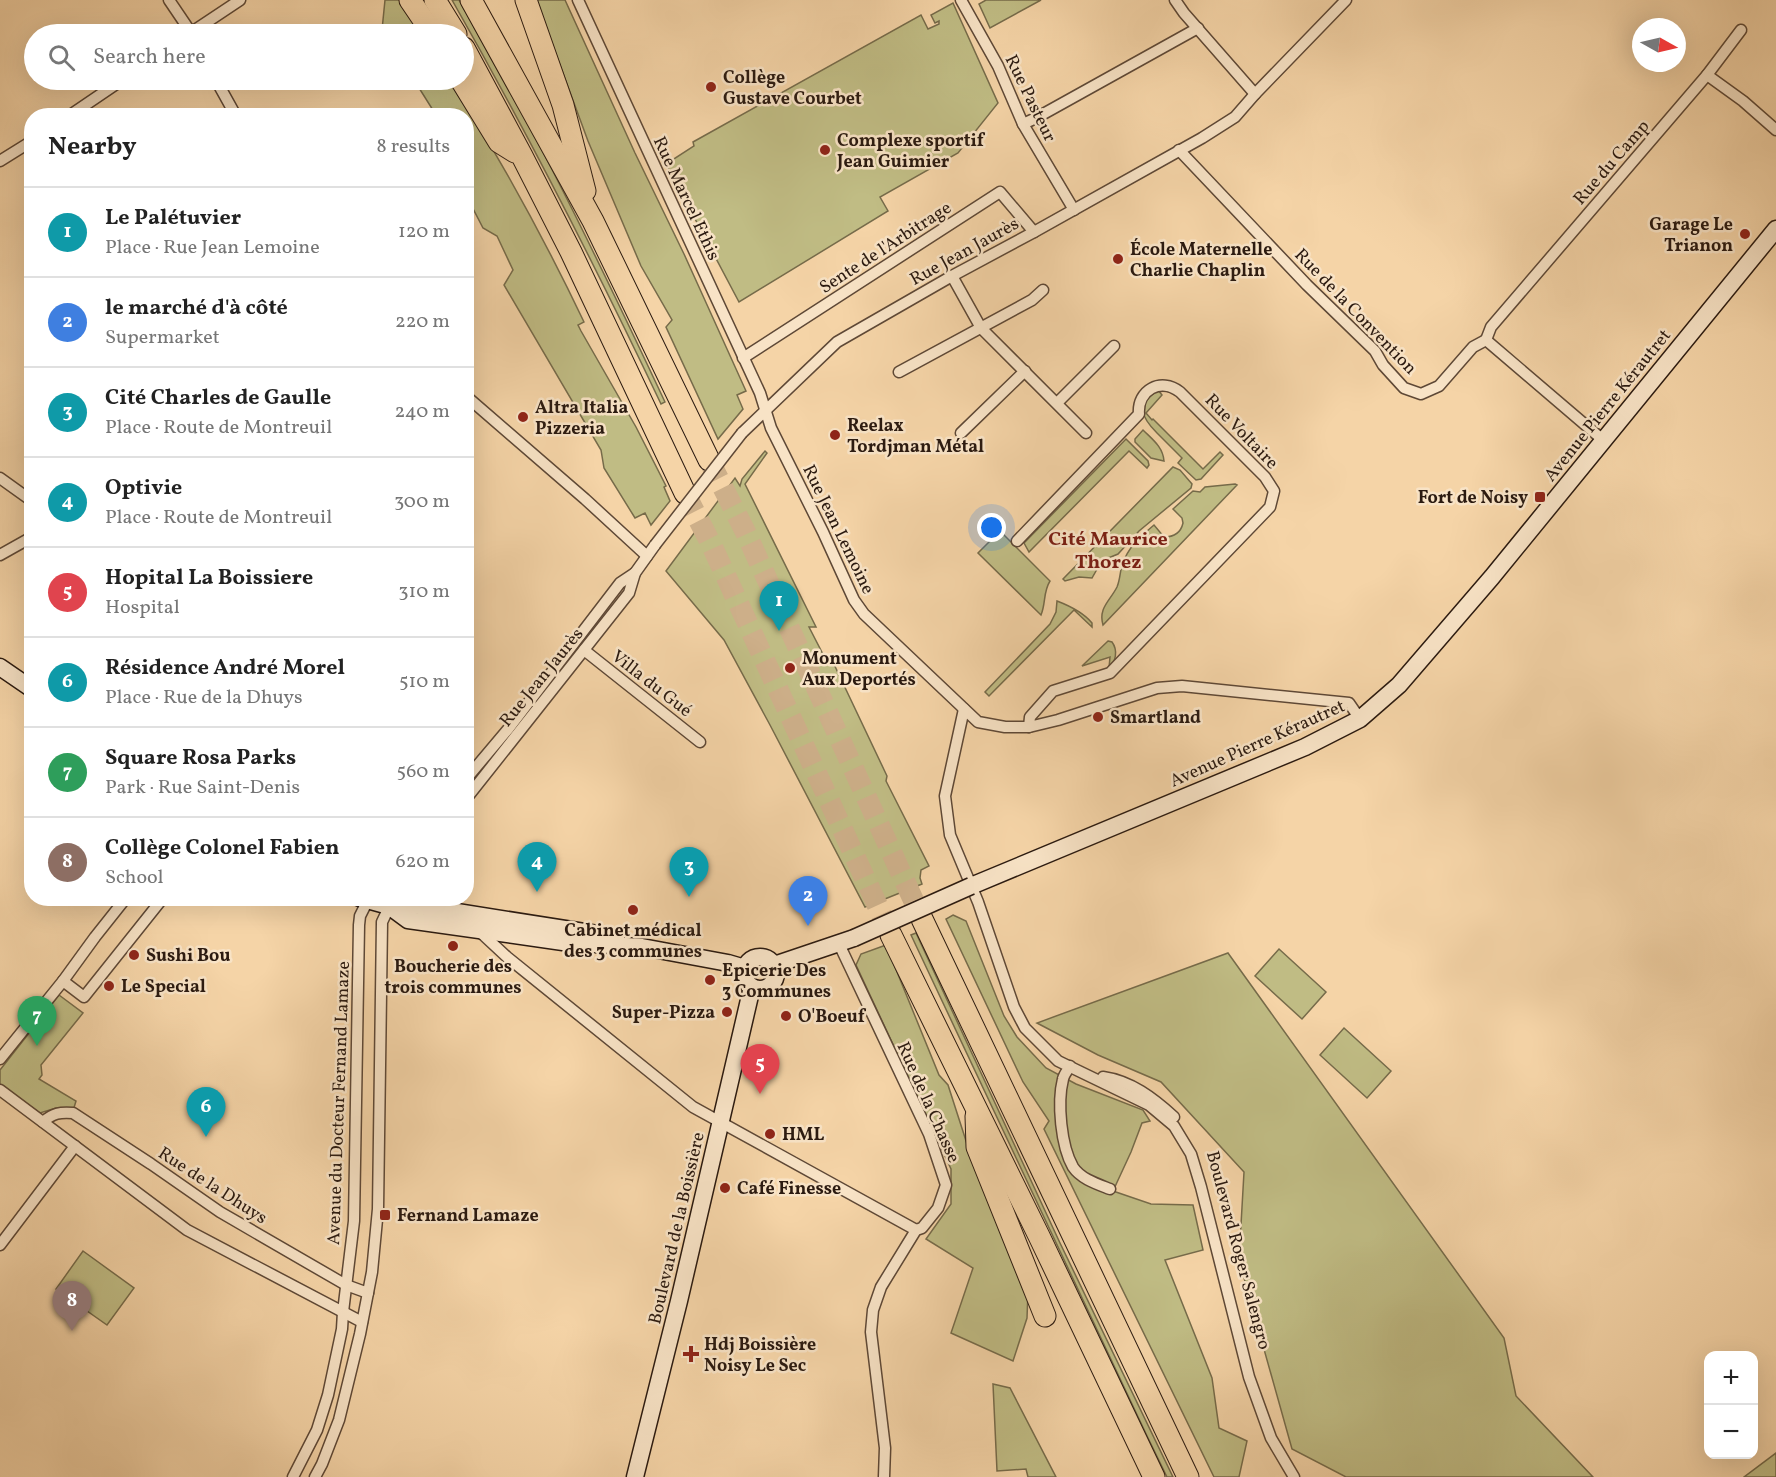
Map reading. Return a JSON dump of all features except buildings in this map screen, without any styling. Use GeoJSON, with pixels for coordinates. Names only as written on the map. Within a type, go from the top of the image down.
{"type":"FeatureCollection","features":[{"type":"Feature","properties":{"kind":"highway"},"geometry":{"type":"LineString","coordinates":[[410,0],[426,24]]}},
{"type":"Feature","properties":{"kind":"highway"},"geometry":{"type":"LineString","coordinates":[[435,0],[450,24]]}},
{"type":"Feature","properties":{"kind":"highway"},"geometry":{"type":"LineString","coordinates":[[471,0],[593,221],[710,460]]}},
{"type":"Feature","properties":{"kind":"highway"},"geometry":{"type":"LineString","coordinates":[[526,0],[563,105],[593,221]]}},
{"type":"Feature","properties":{"kind":"highway"},"geometry":{"type":"LineString","coordinates":[[474,67],[571,252],[685,493]]}},
{"type":"Feature","properties":{"kind":"highway"},"geometry":{"type":"LineString","coordinates":[[467,90],[499,142],[522,156]]}},
{"type":"Feature","properties":{"kind":"highway"},"geometry":{"type":"LineString","coordinates":[[922,919],[1188,1477]]}},
{"type":"Feature","properties":{"kind":"highway"},"geometry":{"type":"LineString","coordinates":[[891,935],[1154,1477]]}},
{"type":"Feature","properties":{"kind":"highway"},"geometry":{"type":"LineString","coordinates":[[976,1107],[977,1147],[1045,1316]]}},
{"type":"Feature","properties":{"kind":"main road","name":"Avenue Pierre Kérautret"},"geometry":{"type":"LineString","coordinates":[[774,965],[846,941],[971,886],[1305,747],[1360,719],[1399,685],[1492,577],[1776,229]]}},
{"type":"Feature","properties":{"kind":"main road"},"geometry":{"type":"LineString","coordinates":[[0,667],[24,684]]}},
{"type":"Feature","properties":{"kind":"main road"},"geometry":{"type":"LineString","coordinates":[[396,906],[408,920],[563,942],[642,948],[745,968]]}},
{"type":"Feature","properties":{"kind":"main road"},"geometry":{"type":"LineString","coordinates":[[420,906],[623,938],[642,948]]}},
{"type":"Feature","properties":{"kind":"main road"},"geometry":{"type":"LineString","coordinates":[[762,957],[774,965],[775,979],[771,985],[757,989],[752,987],[745,978],[745,968],[755,958],[762,957]]}},
{"type":"Feature","properties":{"kind":"main road","name":"Boulevard de la Boissière"},"geometry":{"type":"LineString","coordinates":[[635,1477],[752,987]]}},
{"type":"Feature","properties":{"kind":"street"},"geometry":{"type":"LineString","coordinates":[[169,0],[185,24]]}},
{"type":"Feature","properties":{"kind":"street"},"geometry":{"type":"LineString","coordinates":[[205,24],[240,0]]}},
{"type":"Feature","properties":{"kind":"street","name":"Rue Marcel Ethis"},"geometry":{"type":"LineString","coordinates":[[578,0],[766,410]]}},
{"type":"Feature","properties":{"kind":"street","name":"Rue Pasteur"},"geometry":{"type":"LineString","coordinates":[[961,0],[998,66],[1023,124],[1074,210]]}},
{"type":"Feature","properties":{"kind":"street"},"geometry":{"type":"LineString","coordinates":[[1175,0],[1255,94]]}},
{"type":"Feature","properties":{"kind":"street","name":"Rue Jean Jaurès"},"geometry":{"type":"LineString","coordinates":[[474,770],[509,728],[620,583],[634,573],[742,433],[837,342],[1202,138],[1235,117],[1346,0]]}},
{"type":"Feature","properties":{"kind":"street"},"geometry":{"type":"LineString","coordinates":[[1023,124],[1198,28]]}},
{"type":"Feature","properties":{"kind":"street","name":"Rue du Camp"},"geometry":{"type":"LineString","coordinates":[[1486,340],[1491,327],[1707,75],[1741,30]]}},
{"type":"Feature","properties":{"kind":"street"},"geometry":{"type":"LineString","coordinates":[[1707,75],[1743,101],[1776,130]]}},
{"type":"Feature","properties":{"kind":"street"},"geometry":{"type":"LineString","coordinates":[[81,108],[107,90]]}},
{"type":"Feature","properties":{"kind":"street"},"geometry":{"type":"LineString","coordinates":[[222,90],[232,108]]}},
{"type":"Feature","properties":{"kind":"street"},"geometry":{"type":"LineString","coordinates":[[0,161],[24,146]]}},
{"type":"Feature","properties":{"kind":"street","name":"Rue de la Convention"},"geometry":{"type":"LineString","coordinates":[[1179,150],[1307,285],[1375,351],[1383,365],[1404,388],[1421,394],[1439,386],[1473,347],[1486,340]]}},
{"type":"Feature","properties":{"kind":"street","name":"Sente de l'Arbitrage"},"geometry":{"type":"LineString","coordinates":[[743,358],[1000,192],[1034,232]]}},
{"type":"Feature","properties":{"kind":"street"},"geometry":{"type":"LineString","coordinates":[[952,276],[981,328],[1086,433]]}},
{"type":"Feature","properties":{"kind":"street"},"geometry":{"type":"LineString","coordinates":[[899,372],[1032,300],[1043,290]]}},
{"type":"Feature","properties":{"kind":"street"},"geometry":{"type":"LineString","coordinates":[[1486,340],[1603,440]]}},
{"type":"Feature","properties":{"kind":"street"},"geometry":{"type":"LineString","coordinates":[[1057,403],[1114,346]]}},
{"type":"Feature","properties":{"kind":"street"},"geometry":{"type":"LineString","coordinates":[[962,433],[1024,370]]}},
{"type":"Feature","properties":{"kind":"street","name":"Rue Voltaire"},"geometry":{"type":"LineString","coordinates":[[1017,541],[1139,414],[1139,403],[1142,397],[1156,386],[1168,385],[1180,392],[1265,477],[1274,491],[1270,507],[1110,673],[1053,691],[1030,717],[1029,727]]}},
{"type":"Feature","properties":{"kind":"street"},"geometry":{"type":"LineString","coordinates":[[474,403],[647,556]]}},
{"type":"Feature","properties":{"kind":"street","name":"Rue Jean Lemoine"},"geometry":{"type":"LineString","coordinates":[[766,410],[771,428],[854,600],[864,614],[978,722],[1005,727],[1029,727],[1157,688],[1182,686],[1349,703],[1360,719]]}},
{"type":"Feature","properties":{"kind":"street"},"geometry":{"type":"LineString","coordinates":[[0,478],[24,495]]}},
{"type":"Feature","properties":{"kind":"street"},"geometry":{"type":"LineString","coordinates":[[0,555],[24,542]]}},
{"type":"Feature","properties":{"kind":"street","name":"Rue Jean Jaurès"},"geometry":{"type":"LineString","coordinates":[[474,789],[629,593],[634,573]]}},
{"type":"Feature","properties":{"kind":"street","name":"Villa du Gué"},"geometry":{"type":"LineString","coordinates":[[584,650],[700,742]]}},
{"type":"Feature","properties":{"kind":"street","name":"Boulevard Roger Salengro"},"geometry":{"type":"LineString","coordinates":[[964,709],[945,796],[950,835],[971,886],[1014,1007],[1025,1028],[1058,1061],[1090,1076],[1119,1080],[1154,1099],[1179,1123],[1196,1151],[1206,1180],[1256,1377],[1251,1383],[1271,1438],[1294,1477]]}},
{"type":"Feature","properties":{"kind":"street"},"geometry":{"type":"LineString","coordinates":[[0,1059],[120,906]]}},
{"type":"Feature","properties":{"kind":"street"},"geometry":{"type":"LineString","coordinates":[[63,981],[84,997],[157,906]]}},
{"type":"Feature","properties":{"kind":"street","name":"Avenue du Docteur Fernand Lamaze"},"geometry":{"type":"LineString","coordinates":[[293,1477],[317,1430],[328,1395],[342,1329],[354,1221],[359,925],[363,906]]}},
{"type":"Feature","properties":{"kind":"street"},"geometry":{"type":"LineString","coordinates":[[315,1477],[339,1420],[368,1293],[378,1209],[382,922],[390,906]]}},
{"type":"Feature","properties":{"kind":"street"},"geometry":{"type":"LineString","coordinates":[[477,930],[507,957],[693,1107],[916,1230]]}},
{"type":"Feature","properties":{"kind":"street","name":"Rue de la Chasse"},"geometry":{"type":"LineString","coordinates":[[846,941],[929,1134],[946,1185],[938,1208],[922,1228],[916,1230],[881,1287],[873,1310],[871,1332],[885,1448],[884,1477]]}},
{"type":"Feature","properties":{"kind":"street"},"geometry":{"type":"LineString","coordinates":[[1070,1066],[1063,1077],[1060,1121],[1067,1148],[1074,1167],[1082,1177],[1110,1189]]}},
{"type":"Feature","properties":{"kind":"street"},"geometry":{"type":"LineString","coordinates":[[0,1090],[187,1230],[362,1322]]}},
{"type":"Feature","properties":{"kind":"street","name":"Rue de la Dhuys"},"geometry":{"type":"LineString","coordinates":[[43,1122],[50,1115],[60,1112],[73,1113],[220,1212],[346,1285],[368,1293]]}},
{"type":"Feature","properties":{"kind":"street"},"geometry":{"type":"LineString","coordinates":[[0,1245],[75,1146]]}},
{"type":"Feature","properties":{"kind":"shaded area"},"geometry":{"type":"Polygon","coordinates":[[[385,0],[400,0],[415,24],[383,24],[385,0]]]}},
{"type":"Feature","properties":{"kind":"shaded area"},"geometry":{"type":"Polygon","coordinates":[[[452,0],[459,0],[473,24],[465,24],[452,0]]]}},
{"type":"Feature","properties":{"kind":"shaded area"},"geometry":{"type":"Polygon","coordinates":[[[536,0],[565,0],[746,391],[737,395],[743,409],[718,439],[666,327],[672,320],[641,266],[588,141],[536,0]]]}},
{"type":"Feature","properties":{"kind":"shaded area"},"geometry":{"type":"Polygon","coordinates":[[[986,0],[1041,0],[990,28],[979,4],[986,0]]]}},
{"type":"Feature","properties":{"kind":"shaded area","name":"Complexe sportif Jean Guimier"},"geometry":{"type":"Polygon","coordinates":[[[953,3],[998,103],[958,153],[880,197],[888,211],[739,302],[666,164],[694,146],[693,142],[921,15],[928,29],[939,24],[939,21],[935,23],[931,15],[953,3]]]}},
{"type":"Feature","properties":{"kind":"shaded area"},"geometry":{"type":"Polygon","coordinates":[[[474,26],[541,148],[665,402],[661,404],[560,200],[474,40],[474,26]]]}},
{"type":"Feature","properties":{"kind":"shaded area"},"geometry":{"type":"Polygon","coordinates":[[[420,90],[457,90],[468,108],[432,108],[420,90]]]}},
{"type":"Feature","properties":{"kind":"shaded area"},"geometry":{"type":"Polygon","coordinates":[[[474,118],[537,229],[584,322],[578,325],[581,331],[636,427],[666,486],[664,487],[670,501],[651,525],[645,513],[635,518],[604,468],[601,450],[504,285],[513,270],[497,236],[483,228],[474,211],[474,118]]]}},
{"type":"Feature","properties":{"kind":"shaded area"},"geometry":{"type":"Polygon","coordinates":[[[1158,390],[1162,395],[1146,413],[1152,420],[1203,469],[1220,452],[1223,455],[1201,479],[1196,480],[1178,463],[1182,458],[1144,417],[1146,401],[1158,390]]]}},
{"type":"Feature","properties":{"kind":"shaded area"},"geometry":{"type":"Polygon","coordinates":[[[1143,430],[1160,448],[1164,461],[1151,458],[1135,442],[1143,430]]]}},
{"type":"Feature","properties":{"kind":"shaded area"},"geometry":{"type":"Polygon","coordinates":[[[1126,439],[1148,461],[1147,468],[1129,451],[1029,552],[1024,543],[1126,439]]]}},
{"type":"Feature","properties":{"kind":"shaded area"},"geometry":{"type":"Polygon","coordinates":[[[765,451],[767,453],[745,484],[816,627],[809,627],[827,662],[831,658],[887,776],[886,781],[929,866],[921,870],[922,884],[865,907],[724,640],[666,571],[735,478],[740,486],[742,479],[765,451]]]}},
{"type":"Feature","properties":{"kind":"shaded area"},"geometry":{"type":"Polygon","coordinates":[[[1173,467],[1180,470],[1192,484],[1191,488],[1139,531],[1118,554],[1100,564],[1092,578],[1079,577],[1065,581],[1063,579],[1173,467]]]}},
{"type":"Feature","properties":{"kind":"shaded area"},"geometry":{"type":"Polygon","coordinates":[[[1237,485],[1103,625],[1103,609],[1117,587],[1122,565],[1135,543],[1154,525],[1164,537],[1177,533],[1183,523],[1182,518],[1173,509],[1193,491],[1200,492],[1205,487],[1237,485]]]}},
{"type":"Feature","properties":{"kind":"shaded area"},"geometry":{"type":"Polygon","coordinates":[[[1000,531],[1050,581],[1046,589],[1041,615],[978,553],[1000,531]]]}},
{"type":"Feature","properties":{"kind":"shaded area"},"geometry":{"type":"Polygon","coordinates":[[[1057,601],[1080,613],[1092,623],[1092,627],[1074,610],[989,696],[985,692],[1050,624],[1056,612],[1057,601]]]}},
{"type":"Feature","properties":{"kind":"shaded area"},"geometry":{"type":"Polygon","coordinates":[[[1108,641],[1112,642],[1116,652],[1109,668],[1110,657],[1082,666],[1108,641]]]}},
{"type":"Feature","properties":{"kind":"shaded area"},"geometry":{"type":"Polygon","coordinates":[[[953,915],[966,921],[1004,1016],[1017,1037],[1046,1068],[1076,1084],[1143,1110],[1150,1121],[1142,1123],[1113,1191],[1151,1204],[1193,1205],[1203,1250],[1165,1260],[1212,1378],[1219,1428],[1247,1441],[1239,1477],[1214,1477],[1044,1129],[1049,1121],[1023,1082],[946,919],[953,915]]]}},
{"type":"Feature","properties":{"kind":"shaded area"},"geometry":{"type":"Polygon","coordinates":[[[916,933],[1060,1243],[1173,1477],[1167,1477],[1148,1438],[911,935],[916,933]]]}},
{"type":"Feature","properties":{"kind":"shaded area"},"geometry":{"type":"Polygon","coordinates":[[[886,945],[939,1075],[948,1085],[968,1147],[1028,1291],[1027,1318],[1013,1361],[951,1333],[973,1268],[926,1239],[951,1204],[951,1169],[856,965],[861,954],[886,945]]]}},
{"type":"Feature","properties":{"kind":"shaded area"},"geometry":{"type":"Polygon","coordinates":[[[1279,949],[1326,992],[1302,1019],[1255,976],[1279,949]]]}},
{"type":"Feature","properties":{"kind":"shaded area"},"geometry":{"type":"Polygon","coordinates":[[[1228,953],[1504,1338],[1516,1396],[1593,1477],[1346,1477],[1292,1449],[1239,1260],[1244,1172],[1161,1082],[1098,1055],[1037,1023],[1228,953]]]}},
{"type":"Feature","properties":{"kind":"shaded area"},"geometry":{"type":"Polygon","coordinates":[[[59,995],[83,1013],[41,1065],[42,1075],[39,1079],[76,1101],[73,1111],[56,1108],[40,1113],[0,1086],[0,1070],[59,995]]]}},
{"type":"Feature","properties":{"kind":"shaded area"},"geometry":{"type":"Polygon","coordinates":[[[1344,1028],[1391,1071],[1367,1098],[1320,1055],[1344,1028]]]}},
{"type":"Feature","properties":{"kind":"shaded area"},"geometry":{"type":"Polygon","coordinates":[[[83,1251],[134,1288],[107,1325],[56,1289],[83,1251]]]}},
{"type":"Feature","properties":{"kind":"shaded area"},"geometry":{"type":"Polygon","coordinates":[[[993,1384],[1010,1388],[1056,1477],[1028,1477],[1026,1469],[997,1471],[993,1384]]]}},
{"type":"Feature","properties":{"kind":"shaded area"},"geometry":{"type":"Polygon","coordinates":[[[1776,1453],[1776,1477],[1744,1477],[1776,1453]]]}},
{"type":"Feature","properties":{"kind":"tunnel"},"geometry":{"type":"LineString","coordinates":[[709,460],[745,531],[922,919]]}},
{"type":"Feature","properties":{"kind":"tunnel"},"geometry":{"type":"LineString","coordinates":[[685,493],[712,546],[891,935]]}},
{"type":"Feature","properties":{"kind":"place","name":"Collège Gustave Courbet"},"geometry":{"type":"Point","coordinates":[711,87]}},
{"type":"Feature","properties":{"kind":"place","name":"Complexe sportif Jean Guimier"},"geometry":{"type":"Point","coordinates":[825,150]}},
{"type":"Feature","properties":{"kind":"place","name":"Garage Le Trianon"},"geometry":{"type":"Point","coordinates":[1745,234]}},
{"type":"Feature","properties":{"kind":"place","name":"École Maternelle Charlie Chaplin"},"geometry":{"type":"Point","coordinates":[1118,259]}},
{"type":"Feature","properties":{"kind":"place","name":"Altra Italia Pizzeria"},"geometry":{"type":"Point","coordinates":[523,417]}},
{"type":"Feature","properties":{"kind":"place","name":"Reelax Tordjman Métal"},"geometry":{"type":"Point","coordinates":[835,435]}},
{"type":"Feature","properties":{"kind":"place","name":"Fort de Noisy"},"geometry":{"type":"Point","coordinates":[1540,497]}},
{"type":"Feature","properties":{"kind":"place","name":"Le Palétuvier"},"geometry":{"type":"Point","coordinates":[779,631]}},
{"type":"Feature","properties":{"kind":"place","name":"Monument Aux Deportés"},"geometry":{"type":"Point","coordinates":[790,668]}},
{"type":"Feature","properties":{"kind":"place","name":"Smartland"},"geometry":{"type":"Point","coordinates":[1098,717]}},
{"type":"Feature","properties":{"kind":"place","name":"Optivie"},"geometry":{"type":"Point","coordinates":[537,892]}},
{"type":"Feature","properties":{"kind":"place","name":"Cité Charles de Gaulle"},"geometry":{"type":"Point","coordinates":[689,897]}},
{"type":"Feature","properties":{"kind":"place","name":"Cabinet médical des 3 communes"},"geometry":{"type":"Point","coordinates":[633,910]}},
{"type":"Feature","properties":{"kind":"place","name":"le marché d'à côté"},"geometry":{"type":"Point","coordinates":[808,926]}},
{"type":"Feature","properties":{"kind":"place","name":"Boucherie des trois communes"},"geometry":{"type":"Point","coordinates":[453,946]}},
{"type":"Feature","properties":{"kind":"place","name":"Sushi Bou"},"geometry":{"type":"Point","coordinates":[134,955]}},
{"type":"Feature","properties":{"kind":"place","name":"Epicerie Des 3 Communes"},"geometry":{"type":"Point","coordinates":[710,980]}},
{"type":"Feature","properties":{"kind":"place","name":"Le Special"},"geometry":{"type":"Point","coordinates":[109,986]}},
{"type":"Feature","properties":{"kind":"place","name":"Super-Pizza"},"geometry":{"type":"Point","coordinates":[727,1012]}},
{"type":"Feature","properties":{"kind":"place","name":"O'Boeuf"},"geometry":{"type":"Point","coordinates":[786,1016]}},
{"type":"Feature","properties":{"kind":"place","name":"Square Rosa Parks"},"geometry":{"type":"Point","coordinates":[37,1046]}},
{"type":"Feature","properties":{"kind":"place","name":"Hopital La Boissiere"},"geometry":{"type":"Point","coordinates":[760,1094]}},
{"type":"Feature","properties":{"kind":"place","name":"HML"},"geometry":{"type":"Point","coordinates":[770,1134]}},
{"type":"Feature","properties":{"kind":"place","name":"Résidence André Morel"},"geometry":{"type":"Point","coordinates":[206,1137]}},
{"type":"Feature","properties":{"kind":"place","name":"Café Finesse"},"geometry":{"type":"Point","coordinates":[725,1188]}},
{"type":"Feature","properties":{"kind":"place","name":"Fernand Lamaze"},"geometry":{"type":"Point","coordinates":[385,1215]}},
{"type":"Feature","properties":{"kind":"place","name":"Collège Colonel Fabien"},"geometry":{"type":"Point","coordinates":[72,1331]}},
{"type":"Feature","properties":{"kind":"place","name":"Hdj Boissière Noisy Le Sec"},"geometry":{"type":"Point","coordinates":[691,1354]}},
{"type":"Feature","properties":{"kind":"district","name":"Cité Maurice Thorez"},"geometry":{"type":"Point","coordinates":[1108,550]}}]}
